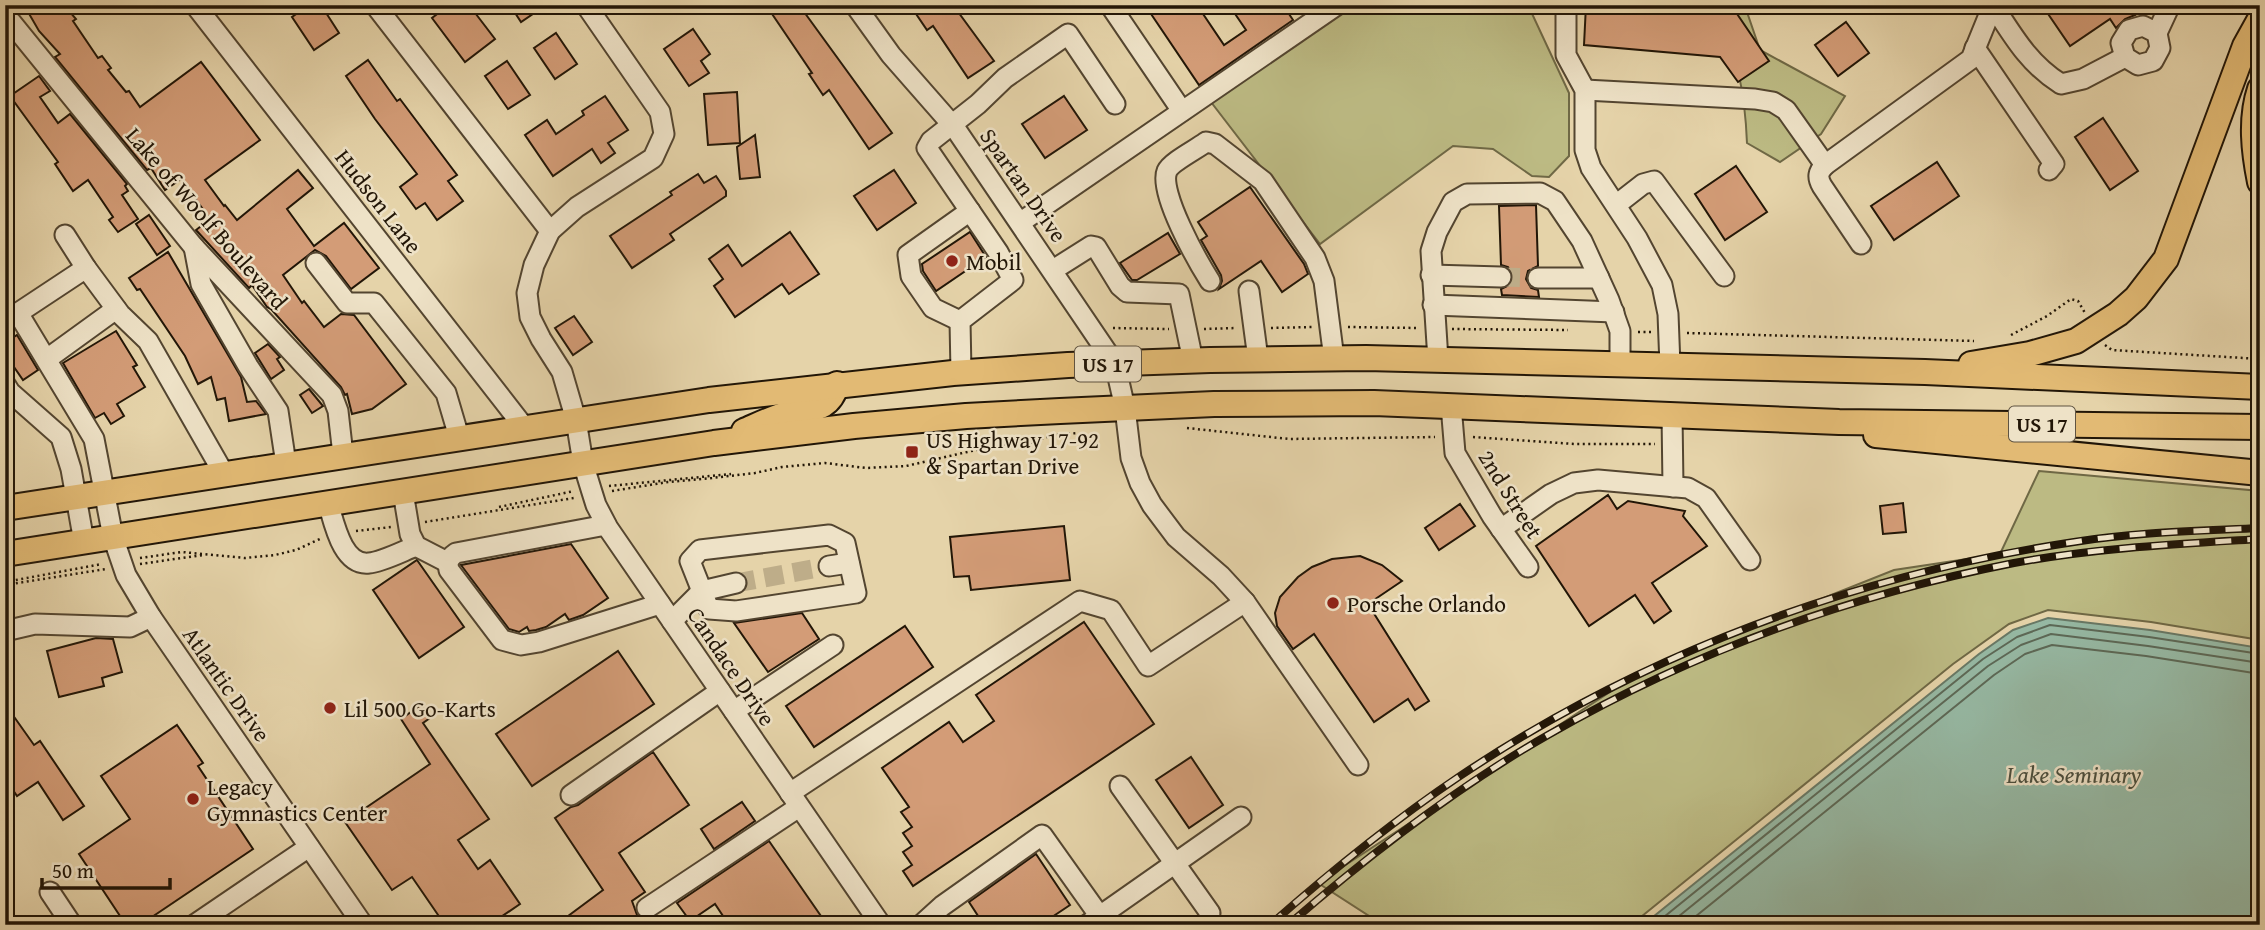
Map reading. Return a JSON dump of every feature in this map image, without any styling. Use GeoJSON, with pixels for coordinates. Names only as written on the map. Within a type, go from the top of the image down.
{"type":"FeatureCollection","features":[{"type":"Feature","properties":{"kind":"main road"},"geometry":{"type":"LineString","coordinates":[[1925,372],[2054,348],[2095,330],[2136,298],[2166,259],[2245,46],[2260,19]]}},
{"type":"Feature","properties":{"kind":"main road"},"geometry":{"type":"LineString","coordinates":[[2260,89],[2256,100],[2253,150],[2260,182]]}},
{"type":"Feature","properties":{"kind":"main road","name":"US 17"},"geometry":{"type":"LineString","coordinates":[[5,508],[709,400],[961,372],[1258,359],[1438,360],[1925,372],[2260,387]]}},
{"type":"Feature","properties":{"kind":"main road"},"geometry":{"type":"LineString","coordinates":[[714,443],[785,414],[825,404],[833,397],[837,384]]}},
{"type":"Feature","properties":{"kind":"main road","name":"US 17"},"geometry":{"type":"LineString","coordinates":[[5,554],[714,443],[953,417],[1261,404],[1451,405],[1839,422],[2253,426]]}},
{"type":"Feature","properties":{"kind":"main road"},"geometry":{"type":"LineString","coordinates":[[1839,422],[1881,437],[2260,473]]}},
{"type":"Feature","properties":{"kind":"street","name":"Hudson Lane"},"geometry":{"type":"LineString","coordinates":[[195,5],[524,427]]}},
{"type":"Feature","properties":{"kind":"street"},"geometry":{"type":"LineString","coordinates":[[375,5],[550,231],[577,207],[653,158],[664,134],[660,112],[586,5]]}},
{"type":"Feature","properties":{"kind":"street","name":"Spartan Drive"},"geometry":{"type":"LineString","coordinates":[[855,5],[891,55],[952,124],[1115,364],[1125,408],[1131,457],[1140,483],[1152,505],[1175,537],[1221,576],[1245,602],[1358,765]]}},
{"type":"Feature","properties":{"kind":"street"},"geometry":{"type":"LineString","coordinates":[[1110,5],[1182,111]]}},
{"type":"Feature","properties":{"kind":"street"},"geometry":{"type":"LineString","coordinates":[[1021,222],[1182,111],[1315,12],[1337,5]]}},
{"type":"Feature","properties":{"kind":"street"},"geometry":{"type":"LineString","coordinates":[[1566,5],[1566,55],[1585,90],[1585,150],[1591,168],[1637,237],[1662,285],[1668,314],[1670,366]]}},
{"type":"Feature","properties":{"kind":"street"},"geometry":{"type":"LineString","coordinates":[[1861,244],[1822,186],[1818,178],[1819,171],[1973,53],[1993,5]]}},
{"type":"Feature","properties":{"kind":"street"},"geometry":{"type":"LineString","coordinates":[[1993,5],[2022,50],[2043,73],[2061,83],[2083,79],[2125,57]]}},
{"type":"Feature","properties":{"kind":"street"},"geometry":{"type":"LineString","coordinates":[[2157,33],[2143,26],[2129,30],[2121,43],[2125,57],[2138,65],[2153,61],[2161,48],[2157,33],[2170,5]]}},
{"type":"Feature","properties":{"kind":"street","name":"Lake of Woolf Boulevard"},"geometry":{"type":"LineString","coordinates":[[11,22],[193,246],[332,395],[338,411],[343,455]]}},
{"type":"Feature","properties":{"kind":"street"},"geometry":{"type":"LineString","coordinates":[[960,321],[1013,281],[999,252],[928,148],[931,141],[1005,78],[1068,34],[1115,104]]}},
{"type":"Feature","properties":{"kind":"street"},"geometry":{"type":"LineString","coordinates":[[1973,53],[2054,164],[2049,170]]}},
{"type":"Feature","properties":{"kind":"street"},"geometry":{"type":"LineString","coordinates":[[1585,90],[1773,102],[1786,110],[1825,165]]}},
{"type":"Feature","properties":{"kind":"street"},"geometry":{"type":"LineString","coordinates":[[1210,281],[1189,247],[1165,178],[1169,168],[1206,142],[1215,144],[1258,175],[1315,258],[1324,281],[1334,359]]}},
{"type":"Feature","properties":{"kind":"street"},"geometry":{"type":"LineString","coordinates":[[1616,205],[1643,184],[1654,181],[1724,276]]}},
{"type":"Feature","properties":{"kind":"street"},"geometry":{"type":"LineString","coordinates":[[1438,360],[1430,251],[1453,202],[1467,194],[1540,193],[1550,197],[1560,207],[1582,242],[1599,278],[1620,331],[1619,365]]}},
{"type":"Feature","properties":{"kind":"street"},"geometry":{"type":"LineString","coordinates":[[960,321],[933,308],[911,276],[908,256],[970,211]]}},
{"type":"Feature","properties":{"kind":"street","name":"Candace Drive"},"geometry":{"type":"LineString","coordinates":[[550,231],[534,265],[527,293],[530,317],[562,372],[576,420],[583,463],[596,505],[606,525],[881,925]]}},
{"type":"Feature","properties":{"kind":"street"},"geometry":{"type":"LineString","coordinates":[[65,235],[116,309],[148,341],[224,474]]}},
{"type":"Feature","properties":{"kind":"street"},"geometry":{"type":"LineString","coordinates":[[193,246],[201,284],[248,366],[278,411],[286,464]]}},
{"type":"Feature","properties":{"kind":"street"},"geometry":{"type":"LineString","coordinates":[[1053,270],[1091,246],[1096,247],[1120,286],[1127,292],[1179,294],[1194,361]]}},
{"type":"Feature","properties":{"kind":"street"},"geometry":{"type":"LineString","coordinates":[[316,263],[347,303],[374,303],[446,393],[459,437]]}},
{"type":"Feature","properties":{"kind":"street"},"geometry":{"type":"LineString","coordinates":[[11,317],[86,268]]}},
{"type":"Feature","properties":{"kind":"street"},"geometry":{"type":"LineString","coordinates":[[1431,275],[1501,277]]}},
{"type":"Feature","properties":{"kind":"street"},"geometry":{"type":"LineString","coordinates":[[1538,278],[1599,278]]}},
{"type":"Feature","properties":{"kind":"street"},"geometry":{"type":"LineString","coordinates":[[1249,292],[1258,359]]}},
{"type":"Feature","properties":{"kind":"street"},"geometry":{"type":"LineString","coordinates":[[1433,305],[1614,312]]}},
{"type":"Feature","properties":{"kind":"street"},"geometry":{"type":"LineString","coordinates":[[47,359],[116,309]]}},
{"type":"Feature","properties":{"kind":"street","name":"Atlantic Drive"},"geometry":{"type":"LineString","coordinates":[[11,317],[47,359],[94,439],[113,537],[126,575],[151,617],[363,925]]}},
{"type":"Feature","properties":{"kind":"street"},"geometry":{"type":"LineString","coordinates":[[960,321],[961,372]]}},
{"type":"Feature","properties":{"kind":"street"},"geometry":{"type":"LineString","coordinates":[[5,384],[10,392],[61,437],[77,497],[84,542]]}},
{"type":"Feature","properties":{"kind":"street","name":"2nd Street"},"geometry":{"type":"LineString","coordinates":[[1451,405],[1455,453],[1501,529],[1528,567]]}},
{"type":"Feature","properties":{"kind":"street"},"geometry":{"type":"LineString","coordinates":[[1672,414],[1673,487]]}},
{"type":"Feature","properties":{"kind":"street"},"geometry":{"type":"LineString","coordinates":[[1501,529],[1551,494],[1574,483],[1598,480],[1688,488],[1706,498],[1750,560]]}},
{"type":"Feature","properties":{"kind":"street"},"geometry":{"type":"LineString","coordinates":[[403,492],[410,534],[416,546],[447,562],[449,570],[502,640],[510,644],[538,642],[660,604]]}},
{"type":"Feature","properties":{"kind":"street"},"geometry":{"type":"LineString","coordinates":[[328,503],[344,547],[359,562],[369,563],[416,546]]}},
{"type":"Feature","properties":{"kind":"street"},"geometry":{"type":"LineString","coordinates":[[447,562],[456,552],[606,525]]}},
{"type":"Feature","properties":{"kind":"street"},"geometry":{"type":"LineString","coordinates":[[829,535],[845,543],[849,563],[856,593],[736,611],[709,609],[690,561],[700,550],[829,535]]}},
{"type":"Feature","properties":{"kind":"street"},"geometry":{"type":"LineString","coordinates":[[829,566],[849,563]]}},
{"type":"Feature","properties":{"kind":"street"},"geometry":{"type":"LineString","coordinates":[[673,621],[702,591],[736,583]]}},
{"type":"Feature","properties":{"kind":"street"},"geometry":{"type":"LineString","coordinates":[[647,908],[795,800],[1080,601],[1111,610],[1148,666],[1245,602]]}},
{"type":"Feature","properties":{"kind":"street"},"geometry":{"type":"LineString","coordinates":[[5,631],[35,624],[130,627],[151,617]]}},
{"type":"Feature","properties":{"kind":"street"},"geometry":{"type":"LineString","coordinates":[[734,711],[832,645]]}},
{"type":"Feature","properties":{"kind":"street"},"geometry":{"type":"LineString","coordinates":[[571,795],[720,691]]}},
{"type":"Feature","properties":{"kind":"street"},"geometry":{"type":"LineString","coordinates":[[1120,786],[1210,913]]}},
{"type":"Feature","properties":{"kind":"street"},"geometry":{"type":"LineString","coordinates":[[921,925],[942,906],[1042,835],[1098,922],[1241,817]]}},
{"type":"Feature","properties":{"kind":"street"},"geometry":{"type":"LineString","coordinates":[[194,925],[309,847]]}},
{"type":"Feature","properties":{"kind":"street"},"geometry":{"type":"LineString","coordinates":[[50,891],[72,925]]}},
{"type":"Feature","properties":{"kind":"path"},"geometry":{"type":"LineString","coordinates":[[2101,340],[2112,350],[2260,359]]}},
{"type":"Feature","properties":{"kind":"path"},"geometry":{"type":"LineString","coordinates":[[1186,428],[1289,439],[1434,436]]}},
{"type":"Feature","properties":{"kind":"path"},"geometry":{"type":"LineString","coordinates":[[620,490],[825,463],[866,468],[906,466],[989,447],[1030,443],[1053,435],[1078,433]]}},
{"type":"Feature","properties":{"kind":"path"},"geometry":{"type":"LineString","coordinates":[[625,484],[755,473]]}},
{"type":"Feature","properties":{"kind":"path"},"geometry":{"type":"LineString","coordinates":[[496,509],[562,493]]}},
{"type":"Feature","properties":{"kind":"path"},"geometry":{"type":"LineString","coordinates":[[503,508],[569,498]]}},
{"type":"Feature","properties":{"kind":"shaded area"},"geometry":{"type":"Polygon","coordinates":[[[1353,5],[1528,5],[1569,93],[1569,156],[1549,177],[1532,176],[1493,149],[1453,146],[1320,244],[1211,102],[1353,5]]]}},
{"type":"Feature","properties":{"kind":"shaded area"},"geometry":{"type":"Polygon","coordinates":[[[1718,5],[1755,5],[1747,12],[1760,50],[1845,96],[1821,134],[1780,162],[1747,143],[1738,73],[1718,5]]]}},
{"type":"Feature","properties":{"kind":"shaded area"},"geometry":{"type":"Polygon","coordinates":[[[2039,471],[2260,491],[2260,640],[2151,622],[2048,610],[2009,624],[1953,664],[1631,925],[1367,925],[1365,920],[1369,916],[1318,883],[1645,669],[1894,570],[2000,554],[2039,471]]]}},
{"type":"Feature","properties":{"kind":"water","name":"Lake Seminary"},"geometry":{"type":"Polygon","coordinates":[[[2048,618],[2150,630],[2260,648],[2260,925],[1643,925],[1979,654],[2013,630],[2048,618]]]}},
{"type":"Feature","properties":{"kind":"building"},"geometry":{"type":"Polygon","coordinates":[[[24,5],[64,5],[76,19],[73,21],[98,58],[102,56],[111,68],[108,70],[126,92],[129,91],[140,107],[201,62],[260,140],[205,180],[237,220],[298,170],[313,188],[287,209],[314,246],[344,223],[379,268],[351,289],[326,256],[315,250],[283,275],[302,303],[304,301],[324,327],[341,314],[354,315],[406,384],[372,409],[352,414],[347,394],[345,395],[341,387],[267,307],[252,285],[249,288],[196,230],[210,219],[181,179],[165,190],[151,168],[147,170],[55,57],[60,54],[39,31],[24,5]]]}},
{"type":"Feature","properties":{"kind":"building"},"geometry":{"type":"Polygon","coordinates":[[[309,5],[321,5],[339,33],[314,50],[292,17],[309,5]]]}},
{"type":"Feature","properties":{"kind":"building"},"geometry":{"type":"Polygon","coordinates":[[[449,5],[469,5],[495,39],[465,62],[432,18],[449,5]]]}},
{"type":"Feature","properties":{"kind":"building"},"geometry":{"type":"Polygon","coordinates":[[[510,5],[546,5],[521,22],[510,5]]]}},
{"type":"Feature","properties":{"kind":"building"},"geometry":{"type":"Polygon","coordinates":[[[766,5],[799,5],[892,133],[869,149],[829,90],[823,95],[809,74],[812,73],[766,5]]]}},
{"type":"Feature","properties":{"kind":"building"},"geometry":{"type":"Polygon","coordinates":[[[910,5],[953,5],[994,61],[968,78],[933,26],[927,30],[910,5]]]}},
{"type":"Feature","properties":{"kind":"building"},"geometry":{"type":"Polygon","coordinates":[[[1145,5],[1197,5],[1224,45],[1246,30],[1229,5],[1283,5],[1293,20],[1199,85],[1145,5]]]}},
{"type":"Feature","properties":{"kind":"building"},"geometry":{"type":"Polygon","coordinates":[[[1586,5],[1731,5],[1769,61],[1738,82],[1720,57],[1584,45],[1586,5]]]}},
{"type":"Feature","properties":{"kind":"building"},"geometry":{"type":"Polygon","coordinates":[[[2042,5],[2150,5],[2125,19],[2116,28],[2110,19],[2070,46],[2042,5]]]}},
{"type":"Feature","properties":{"kind":"building"},"geometry":{"type":"Polygon","coordinates":[[[1846,22],[1869,53],[1838,76],[1815,45],[1846,22]]]}},
{"type":"Feature","properties":{"kind":"building"},"geometry":{"type":"Polygon","coordinates":[[[693,29],[710,54],[701,61],[709,73],[689,86],[664,49],[693,29]]]}},
{"type":"Feature","properties":{"kind":"building"},"geometry":{"type":"Polygon","coordinates":[[[556,33],[577,64],[555,79],[534,48],[556,33]]]}},
{"type":"Feature","properties":{"kind":"building"},"geometry":{"type":"Polygon","coordinates":[[[368,60],[397,101],[400,99],[457,175],[448,181],[463,201],[437,220],[425,203],[416,209],[400,187],[417,174],[346,76],[368,60]]]}},
{"type":"Feature","properties":{"kind":"building"},"geometry":{"type":"Polygon","coordinates":[[[507,61],[530,95],[508,109],[485,76],[507,61]]]}},
{"type":"Feature","properties":{"kind":"building"},"geometry":{"type":"Polygon","coordinates":[[[39,76],[50,91],[40,97],[58,123],[70,114],[127,184],[125,186],[128,191],[122,195],[138,219],[118,232],[109,220],[113,217],[88,180],[73,191],[55,164],[58,162],[10,96],[39,76]]]}},
{"type":"Feature","properties":{"kind":"building"},"geometry":{"type":"Polygon","coordinates":[[[737,92],[740,143],[708,145],[704,94],[737,92]]]}},
{"type":"Feature","properties":{"kind":"building"},"geometry":{"type":"Polygon","coordinates":[[[605,96],[628,130],[608,143],[615,153],[601,163],[592,149],[553,176],[525,135],[547,120],[556,134],[584,115],[582,111],[605,96]]]}},
{"type":"Feature","properties":{"kind":"building"},"geometry":{"type":"Polygon","coordinates":[[[1064,96],[1087,130],[1045,158],[1022,124],[1064,96]]]}},
{"type":"Feature","properties":{"kind":"building"},"geometry":{"type":"Polygon","coordinates":[[[2103,118],[2138,171],[2110,190],[2075,137],[2103,118]]]}},
{"type":"Feature","properties":{"kind":"building"},"geometry":{"type":"Polygon","coordinates":[[[755,135],[760,177],[740,179],[737,147],[755,135]]]}},
{"type":"Feature","properties":{"kind":"building"},"geometry":{"type":"Polygon","coordinates":[[[1937,162],[1959,196],[1894,240],[1871,206],[1937,162]]]}},
{"type":"Feature","properties":{"kind":"building"},"geometry":{"type":"Polygon","coordinates":[[[1736,166],[1767,212],[1725,240],[1695,194],[1736,166]]]}},
{"type":"Feature","properties":{"kind":"building"},"geometry":{"type":"Polygon","coordinates":[[[894,170],[916,203],[877,230],[854,196],[894,170]]]}},
{"type":"Feature","properties":{"kind":"building"},"geometry":{"type":"Polygon","coordinates":[[[698,174],[704,183],[716,176],[726,191],[726,196],[670,234],[674,240],[632,268],[610,236],[672,195],[670,192],[698,174]]]}},
{"type":"Feature","properties":{"kind":"building"},"geometry":{"type":"Polygon","coordinates":[[[1250,187],[1304,264],[1308,274],[1282,292],[1261,261],[1219,289],[1221,275],[1201,240],[1207,236],[1198,222],[1250,187]]]}},
{"type":"Feature","properties":{"kind":"building"},"geometry":{"type":"Polygon","coordinates":[[[1536,205],[1538,266],[1528,271],[1526,279],[1531,288],[1538,290],[1539,297],[1502,295],[1501,289],[1511,284],[1513,277],[1508,267],[1501,265],[1499,206],[1536,205]]]}},
{"type":"Feature","properties":{"kind":"building"},"geometry":{"type":"Polygon","coordinates":[[[149,215],[170,246],[157,255],[136,224],[149,215]]]}},
{"type":"Feature","properties":{"kind":"building"},"geometry":{"type":"Polygon","coordinates":[[[790,232],[819,274],[789,294],[782,284],[735,317],[714,286],[723,279],[709,259],[728,245],[742,266],[790,232]]]}},
{"type":"Feature","properties":{"kind":"building"},"geometry":{"type":"Polygon","coordinates":[[[970,232],[986,257],[936,291],[923,271],[922,264],[970,232]]]}},
{"type":"Feature","properties":{"kind":"building"},"geometry":{"type":"Polygon","coordinates":[[[1168,233],[1180,254],[1137,280],[1132,280],[1120,263],[1168,233]]]}},
{"type":"Feature","properties":{"kind":"building"},"geometry":{"type":"Polygon","coordinates":[[[168,252],[241,377],[247,402],[256,401],[266,414],[229,421],[225,398],[217,400],[211,377],[198,384],[185,356],[140,289],[137,290],[129,278],[168,252]]]}},
{"type":"Feature","properties":{"kind":"building"},"geometry":{"type":"Polygon","coordinates":[[[574,316],[592,342],[573,355],[555,328],[574,316]]]}},
{"type":"Feature","properties":{"kind":"building"},"geometry":{"type":"Polygon","coordinates":[[[116,331],[137,365],[133,367],[145,387],[117,404],[124,416],[111,424],[104,413],[95,418],[63,363],[116,331]]]}},
{"type":"Feature","properties":{"kind":"building"},"geometry":{"type":"Polygon","coordinates":[[[17,335],[38,370],[23,380],[5,354],[5,343],[17,335]]]}},
{"type":"Feature","properties":{"kind":"building"},"geometry":{"type":"Polygon","coordinates":[[[268,344],[280,357],[277,359],[284,370],[271,379],[255,353],[268,344]]]}},
{"type":"Feature","properties":{"kind":"building"},"geometry":{"type":"Polygon","coordinates":[[[309,389],[323,406],[312,413],[300,395],[309,389]]]}},
{"type":"Feature","properties":{"kind":"building"},"geometry":{"type":"Polygon","coordinates":[[[1608,495],[1617,509],[1628,501],[1685,511],[1683,516],[1707,546],[1652,583],[1671,611],[1654,623],[1635,595],[1589,626],[1536,546],[1608,495]]]}},
{"type":"Feature","properties":{"kind":"building"},"geometry":{"type":"Polygon","coordinates":[[[1903,503],[1906,532],[1883,534],[1880,506],[1903,503]]]}},
{"type":"Feature","properties":{"kind":"building"},"geometry":{"type":"Polygon","coordinates":[[[1460,504],[1475,526],[1439,550],[1425,528],[1460,504]]]}},
{"type":"Feature","properties":{"kind":"building"},"geometry":{"type":"Polygon","coordinates":[[[1064,526],[1070,580],[971,590],[969,576],[954,577],[950,537],[1064,526]]]}},
{"type":"Feature","properties":{"kind":"building"},"geometry":{"type":"Polygon","coordinates":[[[571,544],[608,598],[583,615],[569,620],[565,614],[546,627],[536,630],[529,631],[527,627],[519,632],[509,629],[461,565],[571,544]]]}},
{"type":"Feature","properties":{"kind":"building"},"geometry":{"type":"Polygon","coordinates":[[[1360,556],[1382,565],[1402,581],[1368,604],[1429,701],[1415,710],[1408,699],[1374,722],[1314,634],[1293,649],[1277,626],[1275,613],[1280,597],[1298,577],[1312,567],[1332,559],[1360,556]]]}},
{"type":"Feature","properties":{"kind":"building"},"geometry":{"type":"Polygon","coordinates":[[[417,560],[464,627],[419,658],[373,590],[417,560]]]}},
{"type":"Feature","properties":{"kind":"building"},"geometry":{"type":"Polygon","coordinates":[[[802,613],[819,639],[768,672],[734,623],[802,613]]]}},
{"type":"Feature","properties":{"kind":"building"},"geometry":{"type":"Polygon","coordinates":[[[1084,622],[1154,724],[913,886],[903,871],[912,865],[903,852],[912,846],[903,833],[912,827],[901,812],[909,807],[882,768],[949,722],[963,742],[994,721],[976,695],[1084,622]]]}},
{"type":"Feature","properties":{"kind":"building"},"geometry":{"type":"Polygon","coordinates":[[[905,626],[933,667],[814,747],[786,706],[905,626]]]}},
{"type":"Feature","properties":{"kind":"building"},"geometry":{"type":"Polygon","coordinates":[[[96,638],[113,639],[122,672],[102,678],[104,686],[59,697],[47,651],[96,638]]]}},
{"type":"Feature","properties":{"kind":"building"},"geometry":{"type":"Polygon","coordinates":[[[618,651],[654,704],[532,786],[496,734],[618,651]]]}},
{"type":"Feature","properties":{"kind":"building"},"geometry":{"type":"Polygon","coordinates":[[[5,704],[34,745],[40,741],[84,806],[63,820],[38,782],[17,796],[5,778],[5,704]]]}},
{"type":"Feature","properties":{"kind":"building"},"geometry":{"type":"Polygon","coordinates":[[[421,705],[430,718],[423,723],[489,819],[458,840],[478,869],[490,860],[520,904],[498,919],[503,925],[445,925],[412,877],[392,890],[345,822],[430,764],[401,719],[421,705]]]}},
{"type":"Feature","properties":{"kind":"building"},"geometry":{"type":"Polygon","coordinates":[[[177,725],[203,763],[198,766],[253,849],[140,925],[126,925],[79,854],[130,819],[101,776],[177,725]]]}},
{"type":"Feature","properties":{"kind":"building"},"geometry":{"type":"Polygon","coordinates":[[[653,752],[689,805],[619,853],[645,892],[632,901],[637,915],[648,925],[556,925],[603,890],[555,818],[653,752]]]}},
{"type":"Feature","properties":{"kind":"building"},"geometry":{"type":"Polygon","coordinates":[[[1191,757],[1223,805],[1189,828],[1156,780],[1191,757]]]}},
{"type":"Feature","properties":{"kind":"building"},"geometry":{"type":"Polygon","coordinates":[[[742,802],[755,821],[714,849],[701,829],[742,802]]]}},
{"type":"Feature","properties":{"kind":"building"},"geometry":{"type":"Polygon","coordinates":[[[769,841],[823,919],[814,925],[729,925],[715,904],[690,921],[677,903],[769,841]]]}},
{"type":"Feature","properties":{"kind":"building"},"geometry":{"type":"Polygon","coordinates":[[[1036,854],[1070,905],[1040,925],[984,925],[969,902],[1036,854]]]}},
{"type":"Feature","properties":{"kind":"tunnel"},"geometry":{"type":"LineString","coordinates":[[1501,277],[1538,278]]}},
{"type":"Feature","properties":{"kind":"tunnel"},"geometry":{"type":"LineString","coordinates":[[736,583],[829,566]]}},
{"type":"Feature","properties":{"kind":"railway"},"geometry":{"type":"LineString","coordinates":[[1270,925],[1339,866],[1410,811],[1530,732],[1603,692],[1754,625],[1832,598],[1992,556],[2120,536],[2260,528]]}},
{"type":"Feature","properties":{"kind":"railway"},"geometry":{"type":"LineString","coordinates":[[1288,925],[1414,824],[1513,756],[1603,705],[1716,653],[1833,610],[1953,576],[2014,563],[2106,550],[2260,539]]}},
{"type":"Feature","properties":{"kind":"place","name":"Mobil"},"geometry":{"type":"Point","coordinates":[952,261]}},
{"type":"Feature","properties":{"kind":"place","name":"US Highway 17-92 & Spartan Drive"},"geometry":{"type":"Point","coordinates":[912,452]}},
{"type":"Feature","properties":{"kind":"place","name":"Porsche Orlando"},"geometry":{"type":"Point","coordinates":[1333,603]}},
{"type":"Feature","properties":{"kind":"place","name":"Lil 500 Go-Karts"},"geometry":{"type":"Point","coordinates":[330,708]}},
{"type":"Feature","properties":{"kind":"place","name":"Legacy Gymnastics Center"},"geometry":{"type":"Point","coordinates":[193,799]}}]}
